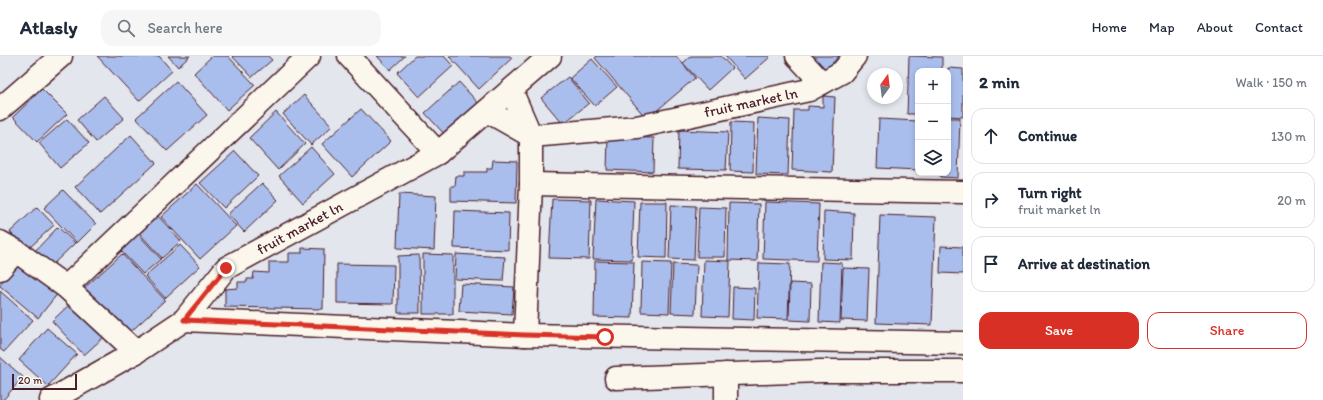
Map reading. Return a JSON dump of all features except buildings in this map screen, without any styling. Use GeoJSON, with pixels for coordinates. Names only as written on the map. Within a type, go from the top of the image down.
{"type":"FeatureCollection","features":[{"type":"Feature","properties":{"kind":"street"},"geometry":{"type":"LineString","coordinates":[[0,109],[61,56]]}},
{"type":"Feature","properties":{"kind":"street"},"geometry":{"type":"LineString","coordinates":[[66,286],[309,56]]}},
{"type":"Feature","properties":{"kind":"street"},"geometry":{"type":"LineString","coordinates":[[349,56],[438,153]]}},
{"type":"Feature","properties":{"kind":"street","name":"fruit market ln"},"geometry":{"type":"LineString","coordinates":[[51,400],[136,352],[184,320],[226,268],[438,153],[550,56]]}},
{"type":"Feature","properties":{"kind":"street"},"geometry":{"type":"LineString","coordinates":[[798,56],[822,83]]}},
{"type":"Feature","properties":{"kind":"street","name":"fruit market ln"},"geometry":{"type":"LineString","coordinates":[[530,136],[637,127],[809,90],[842,72],[855,56]]}},
{"type":"Feature","properties":{"kind":"street"},"geometry":{"type":"LineString","coordinates":[[511,90],[530,136],[531,184],[525,335]]}},
{"type":"Feature","properties":{"kind":"street"},"geometry":{"type":"LineString","coordinates":[[487,111],[530,136]]}},
{"type":"Feature","properties":{"kind":"street"},"geometry":{"type":"LineString","coordinates":[[531,184],[963,192]]}},
{"type":"Feature","properties":{"kind":"street"},"geometry":{"type":"LineString","coordinates":[[0,269],[8,246],[66,286],[136,352]]}},
{"type":"Feature","properties":{"kind":"street"},"geometry":{"type":"LineString","coordinates":[[184,320],[525,335],[963,343]]}},
{"type":"Feature","properties":{"kind":"street"},"geometry":{"type":"LineString","coordinates":[[616,378],[820,371],[963,371]]}},
{"type":"Feature","properties":{"kind":"street"},"geometry":{"type":"LineString","coordinates":[[726,374],[726,400]]}},
{"type":"Feature","properties":{"kind":"route"},"geometry":{"type":"LineString","coordinates":[[226,268],[184,320],[525,335],[605,337]]}}]}
